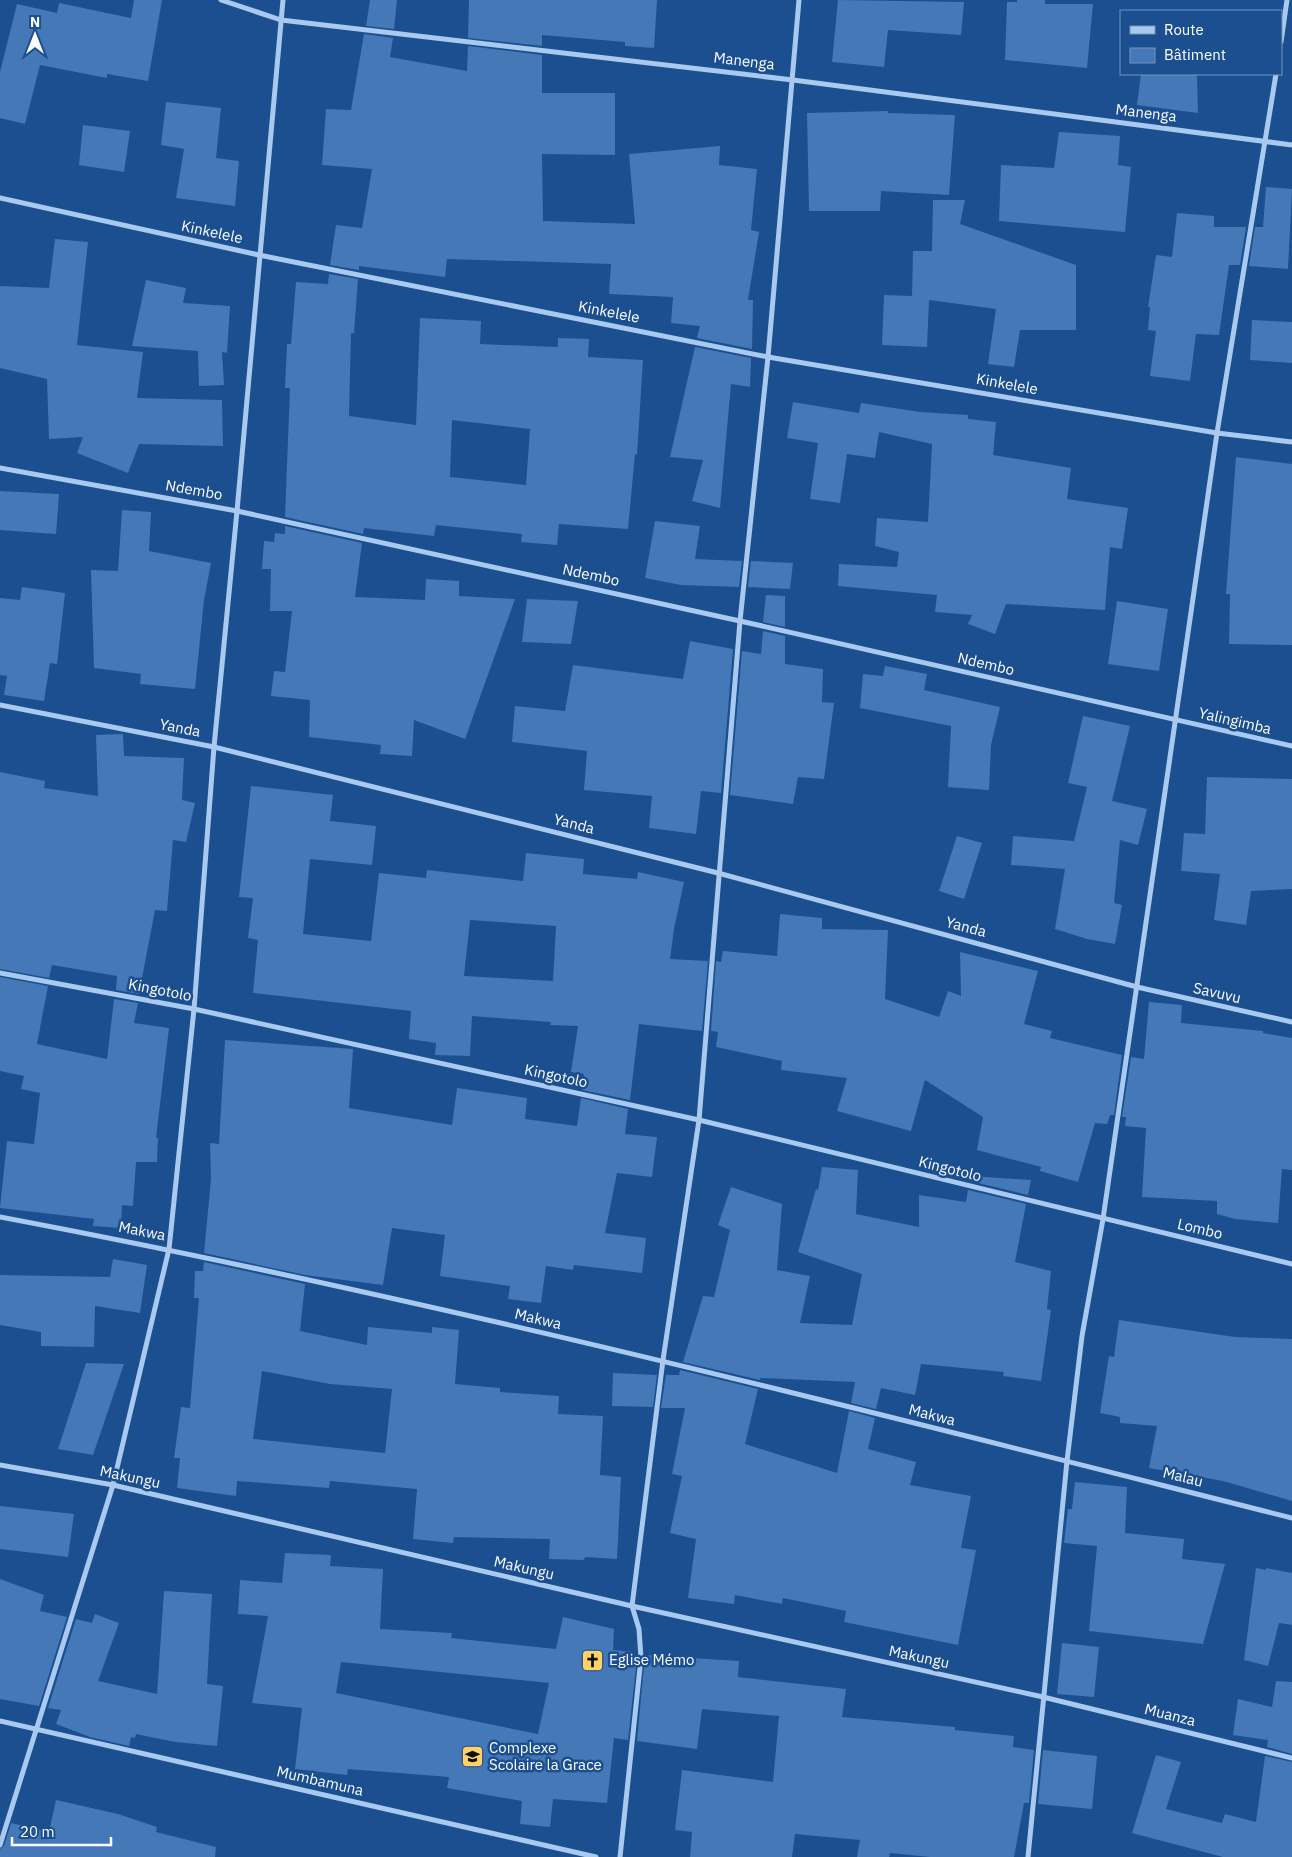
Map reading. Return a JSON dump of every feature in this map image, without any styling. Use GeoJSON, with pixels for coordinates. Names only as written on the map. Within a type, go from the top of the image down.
{"type":"FeatureCollection","features":[{"type":"Feature","properties":{"kind":"street","name":"Manenga"},"geometry":{"type":"LineString","coordinates":[[221,0],[281,20],[793,80],[1292,145]]}},
{"type":"Feature","properties":{"kind":"street"},"geometry":{"type":"LineString","coordinates":[[0,1845],[114,1485],[169,1249],[194,1009],[214,747],[237,511],[282,0]]}},
{"type":"Feature","properties":{"kind":"street"},"geometry":{"type":"LineString","coordinates":[[620,1857],[641,1658],[639,1628],[632,1606],[664,1360],[699,1120],[740,620],[768,357],[799,0]]}},
{"type":"Feature","properties":{"kind":"street"},"geometry":{"type":"LineString","coordinates":[[1282,35],[1287,0]]}},
{"type":"Feature","properties":{"kind":"street"},"geometry":{"type":"LineString","coordinates":[[1028,1857],[1067,1461],[1082,1336],[1103,1219],[1137,987],[1173,719],[1217,433],[1267,141],[1276,75]]}},
{"type":"Feature","properties":{"kind":"street","name":"Kinkelele"},"geometry":{"type":"LineString","coordinates":[[0,198],[259,255],[768,357],[1217,433],[1292,442]]}},
{"type":"Feature","properties":{"kind":"street","name":"Ndembo"},"geometry":{"type":"LineString","coordinates":[[0,468],[237,511],[740,620],[1173,719]]}},
{"type":"Feature","properties":{"kind":"street","name":"Yanda"},"geometry":{"type":"LineString","coordinates":[[0,705],[214,747],[718,873],[1137,987]]}},
{"type":"Feature","properties":{"kind":"street","name":"Yalingimba"},"geometry":{"type":"LineString","coordinates":[[1173,719],[1292,746]]}},
{"type":"Feature","properties":{"kind":"street","name":"Kingotolo"},"geometry":{"type":"LineString","coordinates":[[0,972],[194,1009],[699,1120],[1103,1219]]}},
{"type":"Feature","properties":{"kind":"street","name":"Savuvu"},"geometry":{"type":"LineString","coordinates":[[1137,987],[1292,1022]]}},
{"type":"Feature","properties":{"kind":"street","name":"Makwa"},"geometry":{"type":"LineString","coordinates":[[0,1217],[169,1249],[664,1360],[1067,1461]]}},
{"type":"Feature","properties":{"kind":"street","name":"Lombo"},"geometry":{"type":"LineString","coordinates":[[1103,1219],[1292,1264]]}},
{"type":"Feature","properties":{"kind":"street","name":"Malau"},"geometry":{"type":"LineString","coordinates":[[1067,1461],[1292,1518]]}},
{"type":"Feature","properties":{"kind":"street","name":"Makungu"},"geometry":{"type":"LineString","coordinates":[[0,1465],[114,1485],[632,1606],[1043,1697]]}},
{"type":"Feature","properties":{"kind":"street","name":"Muanza"},"geometry":{"type":"LineString","coordinates":[[1043,1697],[1292,1758]]}},
{"type":"Feature","properties":{"kind":"street","name":"Mumbamuna"},"geometry":{"type":"LineString","coordinates":[[0,1721],[596,1857]]}},
{"type":"Feature","properties":{"kind":"building"},"geometry":{"type":"Polygon","coordinates":[[[134,0],[162,0],[148,81],[107,74],[107,78],[40,65],[25,124],[0,118],[0,72],[17,4],[57,13],[59,3],[131,18],[134,0]]]}},
{"type":"Feature","properties":{"kind":"building"},"geometry":{"type":"Polygon","coordinates":[[[370,0],[397,0],[394,29],[366,26],[370,0]]]}},
{"type":"Feature","properties":{"kind":"building"},"geometry":{"type":"Polygon","coordinates":[[[469,0],[657,0],[654,48],[625,46],[625,42],[542,35],[542,46],[468,38],[469,0]]]}},
{"type":"Feature","properties":{"kind":"building"},"geometry":{"type":"Polygon","coordinates":[[[838,0],[964,2],[961,35],[888,30],[884,67],[832,62],[838,0]]]}},
{"type":"Feature","properties":{"kind":"building"},"geometry":{"type":"Polygon","coordinates":[[[1017,0],[1045,0],[1045,4],[1093,4],[1087,68],[1005,60],[1007,2],[1017,2],[1017,0]]]}},
{"type":"Feature","properties":{"kind":"building"},"geometry":{"type":"Polygon","coordinates":[[[364,34],[393,38],[390,57],[467,71],[468,46],[542,55],[542,93],[615,93],[615,155],[542,154],[543,221],[635,224],[629,154],[720,146],[719,165],[757,169],[751,230],[759,232],[748,300],[753,300],[752,349],[697,338],[700,326],[671,323],[673,297],[609,294],[611,264],[447,259],[445,277],[359,266],[359,270],[330,265],[336,225],[362,228],[372,169],[322,165],[326,109],[351,110],[364,34]]]}},
{"type":"Feature","properties":{"kind":"building"},"geometry":{"type":"Polygon","coordinates":[[[1141,75],[1197,75],[1198,113],[1137,105],[1141,75]]]}},
{"type":"Feature","properties":{"kind":"building"},"geometry":{"type":"Polygon","coordinates":[[[166,102],[221,108],[216,158],[239,161],[235,206],[176,198],[184,149],[161,145],[166,102]]]}},
{"type":"Feature","properties":{"kind":"building"},"geometry":{"type":"Polygon","coordinates":[[[888,111],[888,113],[955,115],[949,195],[881,191],[880,211],[809,211],[807,113],[888,111]]]}},
{"type":"Feature","properties":{"kind":"building"},"geometry":{"type":"Polygon","coordinates":[[[83,125],[130,131],[124,172],[79,165],[83,125]]]}},
{"type":"Feature","properties":{"kind":"building"},"geometry":{"type":"Polygon","coordinates":[[[1059,132],[1120,136],[1118,165],[1131,167],[1125,232],[999,221],[1001,165],[1054,168],[1059,132]]]}},
{"type":"Feature","properties":{"kind":"building"},"geometry":{"type":"Polygon","coordinates":[[[1266,187],[1292,189],[1288,269],[1249,266],[1255,227],[1263,227],[1266,187]]]}},
{"type":"Feature","properties":{"kind":"building"},"geometry":{"type":"Polygon","coordinates":[[[933,200],[965,200],[960,224],[1076,265],[1076,330],[1020,330],[1014,367],[988,364],[996,309],[929,300],[927,347],[882,345],[884,295],[912,296],[913,251],[932,251],[933,200]]]}},
{"type":"Feature","properties":{"kind":"building"},"geometry":{"type":"Polygon","coordinates":[[[1177,213],[1214,216],[1214,227],[1246,227],[1240,265],[1229,265],[1219,335],[1196,334],[1190,381],[1150,376],[1156,331],[1148,330],[1150,307],[1148,307],[1156,255],[1172,257],[1177,213]]]}},
{"type":"Feature","properties":{"kind":"building"},"geometry":{"type":"Polygon","coordinates":[[[55,239],[88,242],[77,345],[143,352],[137,398],[222,400],[223,446],[139,444],[128,473],[77,453],[83,437],[49,439],[47,379],[0,368],[0,286],[49,288],[55,239]]]}},
{"type":"Feature","properties":{"kind":"building"},"geometry":{"type":"Polygon","coordinates":[[[329,274],[358,279],[354,333],[351,333],[349,416],[416,425],[420,318],[481,321],[480,344],[558,347],[558,338],[589,339],[588,357],[643,360],[637,455],[635,454],[628,529],[559,524],[557,545],[521,542],[522,534],[436,525],[434,536],[364,528],[363,534],[285,517],[290,388],[285,388],[287,344],[291,344],[296,282],[328,284],[329,274]],[[452,420],[450,477],[526,485],[530,429],[452,420]]]}},
{"type":"Feature","properties":{"kind":"building"},"geometry":{"type":"Polygon","coordinates":[[[146,280],[186,288],[183,303],[230,306],[227,353],[222,352],[224,385],[199,386],[198,351],[132,346],[146,280]]]}},
{"type":"Feature","properties":{"kind":"building"},"geometry":{"type":"Polygon","coordinates":[[[1252,320],[1292,322],[1292,363],[1250,360],[1252,320]]]}},
{"type":"Feature","properties":{"kind":"building"},"geometry":{"type":"Polygon","coordinates":[[[695,347],[751,358],[750,387],[731,384],[720,508],[692,501],[703,460],[670,457],[695,347]]]}},
{"type":"Feature","properties":{"kind":"building"},"geometry":{"type":"Polygon","coordinates":[[[793,402],[859,413],[861,403],[920,412],[968,415],[968,419],[996,422],[993,455],[1071,468],[1067,499],[1128,508],[1122,549],[1110,547],[1105,610],[1006,604],[995,634],[968,624],[972,615],[935,612],[937,595],[838,586],[839,564],[897,567],[899,552],[875,546],[877,518],[928,522],[932,444],[879,432],[875,458],[847,454],[840,503],[810,499],[818,443],[787,438],[793,402]]]}},
{"type":"Feature","properties":{"kind":"building"},"geometry":{"type":"Polygon","coordinates":[[[1236,457],[1292,464],[1292,645],[1229,644],[1230,594],[1226,594],[1236,457]]]}},
{"type":"Feature","properties":{"kind":"building"},"geometry":{"type":"Polygon","coordinates":[[[0,491],[59,494],[56,534],[0,530],[0,491]]]}},
{"type":"Feature","properties":{"kind":"building"},"geometry":{"type":"Polygon","coordinates":[[[122,510],[151,512],[149,551],[211,563],[204,600],[195,689],[140,684],[141,674],[94,668],[91,570],[118,571],[122,510]]]}},
{"type":"Feature","properties":{"kind":"building"},"geometry":{"type":"Polygon","coordinates":[[[655,521],[700,526],[695,559],[742,561],[739,587],[681,585],[645,578],[655,521]]]}},
{"type":"Feature","properties":{"kind":"building"},"geometry":{"type":"Polygon","coordinates":[[[285,526],[362,543],[355,597],[425,600],[426,579],[459,581],[459,596],[515,599],[465,739],[414,720],[412,756],[380,754],[381,745],[309,737],[310,700],[271,696],[274,671],[285,672],[292,611],[270,611],[271,569],[262,569],[264,541],[274,542],[275,533],[285,534],[285,526]]]}},
{"type":"Feature","properties":{"kind":"building"},"geometry":{"type":"Polygon","coordinates":[[[751,561],[793,563],[790,589],[748,587],[751,561]]]}},
{"type":"Feature","properties":{"kind":"building"},"geometry":{"type":"Polygon","coordinates":[[[22,587],[65,593],[57,664],[50,663],[44,701],[4,695],[7,676],[0,675],[0,598],[20,600],[22,587]]]}},
{"type":"Feature","properties":{"kind":"building"},"geometry":{"type":"Polygon","coordinates":[[[766,595],[785,596],[785,627],[763,622],[766,595]]]}},
{"type":"Feature","properties":{"kind":"building"},"geometry":{"type":"Polygon","coordinates":[[[527,599],[578,601],[571,644],[522,642],[527,599]]]}},
{"type":"Feature","properties":{"kind":"building"},"geometry":{"type":"Polygon","coordinates":[[[1117,601],[1168,609],[1159,671],[1108,664],[1117,601]]]}},
{"type":"Feature","properties":{"kind":"building"},"geometry":{"type":"Polygon","coordinates":[[[763,631],[785,636],[785,664],[823,669],[822,702],[834,703],[824,779],[798,777],[793,804],[730,795],[742,651],[761,654],[763,631]]]}},
{"type":"Feature","properties":{"kind":"building"},"geometry":{"type":"Polygon","coordinates":[[[690,641],[733,649],[721,793],[701,791],[696,834],[649,828],[652,796],[584,790],[587,751],[512,742],[515,706],[565,711],[573,665],[683,679],[690,641]]]}},
{"type":"Feature","properties":{"kind":"building"},"geometry":{"type":"Polygon","coordinates":[[[885,666],[927,674],[924,690],[1000,707],[991,745],[989,790],[948,787],[951,726],[860,708],[863,674],[883,676],[885,666]]]}},
{"type":"Feature","properties":{"kind":"building"},"geometry":{"type":"Polygon","coordinates":[[[1083,716],[1130,726],[1112,801],[1147,809],[1138,845],[1120,840],[1114,903],[1122,905],[1115,944],[1087,939],[1055,929],[1065,869],[1011,865],[1013,836],[1074,841],[1087,787],[1068,783],[1083,716]]]}},
{"type":"Feature","properties":{"kind":"building"},"geometry":{"type":"Polygon","coordinates":[[[123,734],[124,756],[184,758],[182,800],[195,803],[186,842],[173,840],[167,911],[155,910],[139,994],[116,990],[117,976],[52,965],[49,978],[0,969],[0,772],[45,781],[44,788],[98,796],[96,735],[123,734]]]}},
{"type":"Feature","properties":{"kind":"building"},"geometry":{"type":"Polygon","coordinates":[[[1207,777],[1292,779],[1292,889],[1251,891],[1246,925],[1214,920],[1220,874],[1181,871],[1184,833],[1205,834],[1207,777]]]}},
{"type":"Feature","properties":{"kind":"building"},"geometry":{"type":"Polygon","coordinates":[[[251,786],[333,795],[330,821],[376,826],[372,865],[310,859],[303,934],[371,941],[379,873],[426,878],[427,870],[523,881],[526,853],[584,859],[583,874],[637,879],[638,872],[684,882],[670,959],[708,961],[702,1031],[639,1024],[630,1100],[582,1090],[584,1074],[571,1072],[578,1026],[550,1025],[551,1022],[472,1016],[470,1056],[435,1055],[436,1043],[409,1039],[411,1011],[253,993],[258,940],[248,938],[253,898],[239,897],[251,786]],[[470,920],[464,976],[553,981],[556,926],[470,920]]]}},
{"type":"Feature","properties":{"kind":"building"},"geometry":{"type":"Polygon","coordinates":[[[957,836],[982,843],[964,899],[939,891],[957,836]]]}},
{"type":"Feature","properties":{"kind":"building"},"geometry":{"type":"Polygon","coordinates":[[[780,914],[822,918],[822,929],[888,930],[885,999],[939,1017],[948,991],[961,996],[960,952],[1038,971],[1024,1024],[1052,1031],[1050,1038],[1122,1055],[1114,1115],[1110,1115],[1107,1124],[1095,1123],[1078,1182],[1040,1171],[1041,1167],[977,1150],[983,1117],[925,1080],[911,1131],[837,1111],[847,1078],[781,1070],[782,1061],[716,1047],[718,1032],[711,1031],[716,961],[721,962],[723,951],[777,956],[780,914]]]}},
{"type":"Feature","properties":{"kind":"building"},"geometry":{"type":"Polygon","coordinates":[[[0,977],[48,986],[37,1044],[107,1059],[114,999],[138,1003],[134,1023],[169,1028],[156,1138],[158,1138],[157,1162],[136,1162],[133,1206],[122,1205],[121,1228],[93,1226],[94,1219],[0,1208],[7,1141],[34,1144],[40,1093],[21,1089],[24,1076],[0,1071],[0,977]]]}},
{"type":"Feature","properties":{"kind":"building"},"geometry":{"type":"Polygon","coordinates":[[[1149,1002],[1182,1005],[1181,1023],[1263,1031],[1263,1033],[1292,1038],[1292,1170],[1282,1169],[1278,1223],[1235,1219],[1217,1214],[1217,1201],[1142,1197],[1146,1128],[1125,1126],[1126,1117],[1122,1117],[1131,1057],[1144,1059],[1149,1002]]]}},
{"type":"Feature","properties":{"kind":"building"},"geometry":{"type":"Polygon","coordinates":[[[225,1040],[353,1049],[349,1108],[452,1125],[457,1088],[527,1098],[525,1119],[577,1126],[581,1098],[628,1109],[625,1134],[657,1137],[652,1177],[617,1173],[605,1233],[646,1238],[642,1273],[574,1265],[573,1270],[546,1266],[541,1303],[508,1299],[510,1286],[440,1276],[445,1235],[392,1228],[383,1285],[305,1275],[204,1253],[211,1179],[210,1143],[219,1144],[225,1040]]]}},
{"type":"Feature","properties":{"kind":"building"},"geometry":{"type":"Polygon","coordinates":[[[822,1167],[858,1170],[856,1214],[919,1227],[919,1195],[966,1202],[968,1190],[1026,1204],[1015,1262],[1051,1271],[1047,1309],[1051,1310],[1041,1381],[1003,1376],[1004,1372],[921,1364],[915,1395],[881,1388],[876,1409],[851,1403],[855,1382],[760,1378],[760,1380],[683,1362],[703,1296],[714,1297],[730,1230],[718,1225],[731,1187],[782,1204],[777,1270],[810,1276],[800,1323],[852,1325],[862,1274],[798,1252],[816,1189],[818,1190],[822,1167]]]}},
{"type":"Feature","properties":{"kind":"building"},"geometry":{"type":"Polygon","coordinates":[[[971,1176],[1031,1180],[1028,1195],[970,1181],[971,1176]]]}},
{"type":"Feature","properties":{"kind":"building"},"geometry":{"type":"Polygon","coordinates":[[[113,1259],[147,1265],[140,1313],[95,1306],[94,1347],[41,1346],[41,1332],[0,1325],[0,1275],[110,1277],[113,1259]]]}},
{"type":"Feature","properties":{"kind":"building"},"geometry":{"type":"Polygon","coordinates":[[[204,1262],[305,1284],[300,1331],[367,1345],[368,1327],[432,1333],[432,1327],[459,1330],[455,1384],[500,1388],[500,1392],[559,1396],[558,1414],[603,1416],[600,1475],[621,1477],[617,1559],[585,1557],[584,1560],[549,1559],[550,1539],[454,1537],[453,1543],[413,1539],[417,1489],[330,1481],[329,1488],[237,1481],[236,1496],[177,1488],[180,1458],[174,1458],[181,1407],[190,1408],[199,1298],[194,1298],[195,1271],[203,1271],[204,1262]],[[262,1371],[253,1439],[385,1453],[392,1389],[330,1384],[262,1371]]]}},
{"type":"Feature","properties":{"kind":"building"},"geometry":{"type":"Polygon","coordinates":[[[1119,1320],[1235,1337],[1292,1339],[1292,1501],[1223,1481],[1149,1468],[1157,1426],[1120,1423],[1120,1417],[1100,1413],[1109,1356],[1114,1357],[1119,1320]]]}},
{"type":"Feature","properties":{"kind":"building"},"geometry":{"type":"Polygon","coordinates":[[[86,1363],[124,1364],[93,1455],[58,1449],[86,1363]]]}},
{"type":"Feature","properties":{"kind":"building"},"geometry":{"type":"Polygon","coordinates":[[[680,1370],[758,1389],[745,1444],[837,1473],[849,1411],[875,1418],[868,1449],[916,1462],[910,1485],[971,1496],[961,1548],[976,1550],[958,1645],[844,1622],[846,1611],[783,1598],[782,1604],[735,1595],[734,1604],[688,1598],[696,1539],[670,1533],[682,1476],[672,1474],[685,1408],[661,1408],[666,1375],[679,1375],[680,1370]]]}},
{"type":"Feature","properties":{"kind":"building"},"geometry":{"type":"Polygon","coordinates":[[[613,1373],[657,1375],[653,1407],[612,1406],[613,1373]]]}},
{"type":"Feature","properties":{"kind":"building"},"geometry":{"type":"Polygon","coordinates":[[[1075,1482],[1127,1487],[1125,1533],[1184,1539],[1182,1559],[1225,1564],[1203,1644],[1089,1631],[1097,1546],[1064,1543],[1068,1509],[1072,1509],[1075,1482]]]}},
{"type":"Feature","properties":{"kind":"building"},"geometry":{"type":"Polygon","coordinates":[[[0,1506],[74,1514],[68,1557],[0,1549],[0,1506]]]}},
{"type":"Feature","properties":{"kind":"building"},"geometry":{"type":"Polygon","coordinates":[[[285,1553],[331,1555],[330,1566],[383,1569],[380,1629],[452,1633],[451,1638],[556,1649],[563,1617],[614,1629],[613,1650],[632,1652],[632,1655],[636,1655],[637,1658],[628,1740],[614,1738],[607,1803],[553,1799],[550,1827],[520,1824],[522,1801],[447,1788],[449,1777],[348,1769],[347,1775],[295,1769],[302,1708],[252,1703],[268,1616],[238,1614],[240,1580],[282,1583],[285,1553]],[[341,1662],[336,1693],[538,1734],[549,1683],[341,1662]]]}},
{"type":"Feature","properties":{"kind":"building"},"geometry":{"type":"Polygon","coordinates":[[[1256,1568],[1292,1573],[1292,1625],[1279,1623],[1268,1666],[1244,1660],[1256,1568]]]}},
{"type":"Feature","properties":{"kind":"building"},"geometry":{"type":"Polygon","coordinates":[[[0,1579],[44,1595],[40,1611],[67,1617],[39,1706],[0,1699],[0,1579]]]}},
{"type":"Feature","properties":{"kind":"building"},"geometry":{"type":"Polygon","coordinates":[[[164,1591],[212,1594],[207,1684],[223,1686],[217,1746],[175,1742],[136,1734],[135,1738],[131,1737],[129,1746],[90,1737],[56,1724],[61,1710],[48,1708],[76,1619],[92,1623],[95,1614],[119,1623],[98,1681],[157,1694],[164,1591]]]}},
{"type":"Feature","properties":{"kind":"building"},"geometry":{"type":"Polygon","coordinates":[[[1062,1643],[1099,1647],[1094,1697],[1057,1694],[1062,1643]]]}},
{"type":"Feature","properties":{"kind":"building"},"geometry":{"type":"Polygon","coordinates":[[[645,1655],[739,1661],[738,1677],[846,1689],[842,1717],[955,1727],[955,1730],[1014,1736],[1013,1747],[1034,1750],[1029,1803],[1024,1803],[1014,1857],[930,1857],[890,1853],[889,1857],[857,1857],[860,1840],[795,1834],[792,1857],[690,1857],[692,1832],[675,1830],[682,1770],[773,1782],[779,1716],[702,1709],[697,1749],[637,1741],[645,1655]]]}},
{"type":"Feature","properties":{"kind":"building"},"geometry":{"type":"Polygon","coordinates":[[[1276,1681],[1292,1682],[1292,1754],[1267,1747],[1268,1740],[1233,1735],[1238,1699],[1272,1707],[1276,1681]]]}},
{"type":"Feature","properties":{"kind":"building"},"geometry":{"type":"Polygon","coordinates":[[[1043,1750],[1097,1756],[1092,1809],[1038,1804],[1043,1750]]]}},
{"type":"Feature","properties":{"kind":"building"},"geometry":{"type":"Polygon","coordinates":[[[1156,1755],[1181,1762],[1166,1809],[1222,1823],[1225,1814],[1256,1822],[1265,1756],[1292,1762],[1292,1857],[1223,1857],[1132,1833],[1156,1755]]]}},
{"type":"Feature","properties":{"kind":"building"},"geometry":{"type":"Polygon","coordinates":[[[56,1800],[118,1814],[157,1827],[156,1832],[216,1847],[215,1857],[0,1857],[0,1849],[4,1846],[11,1823],[49,1832],[56,1800]]]}},
{"type":"Feature","properties":{"kind":"place","name":"Eglise Mémo"},"geometry":{"type":"Point","coordinates":[593,1660]}},
{"type":"Feature","properties":{"kind":"place","name":"Complexe Scolaire la Grace"},"geometry":{"type":"Point","coordinates":[473,1757]}}]}
